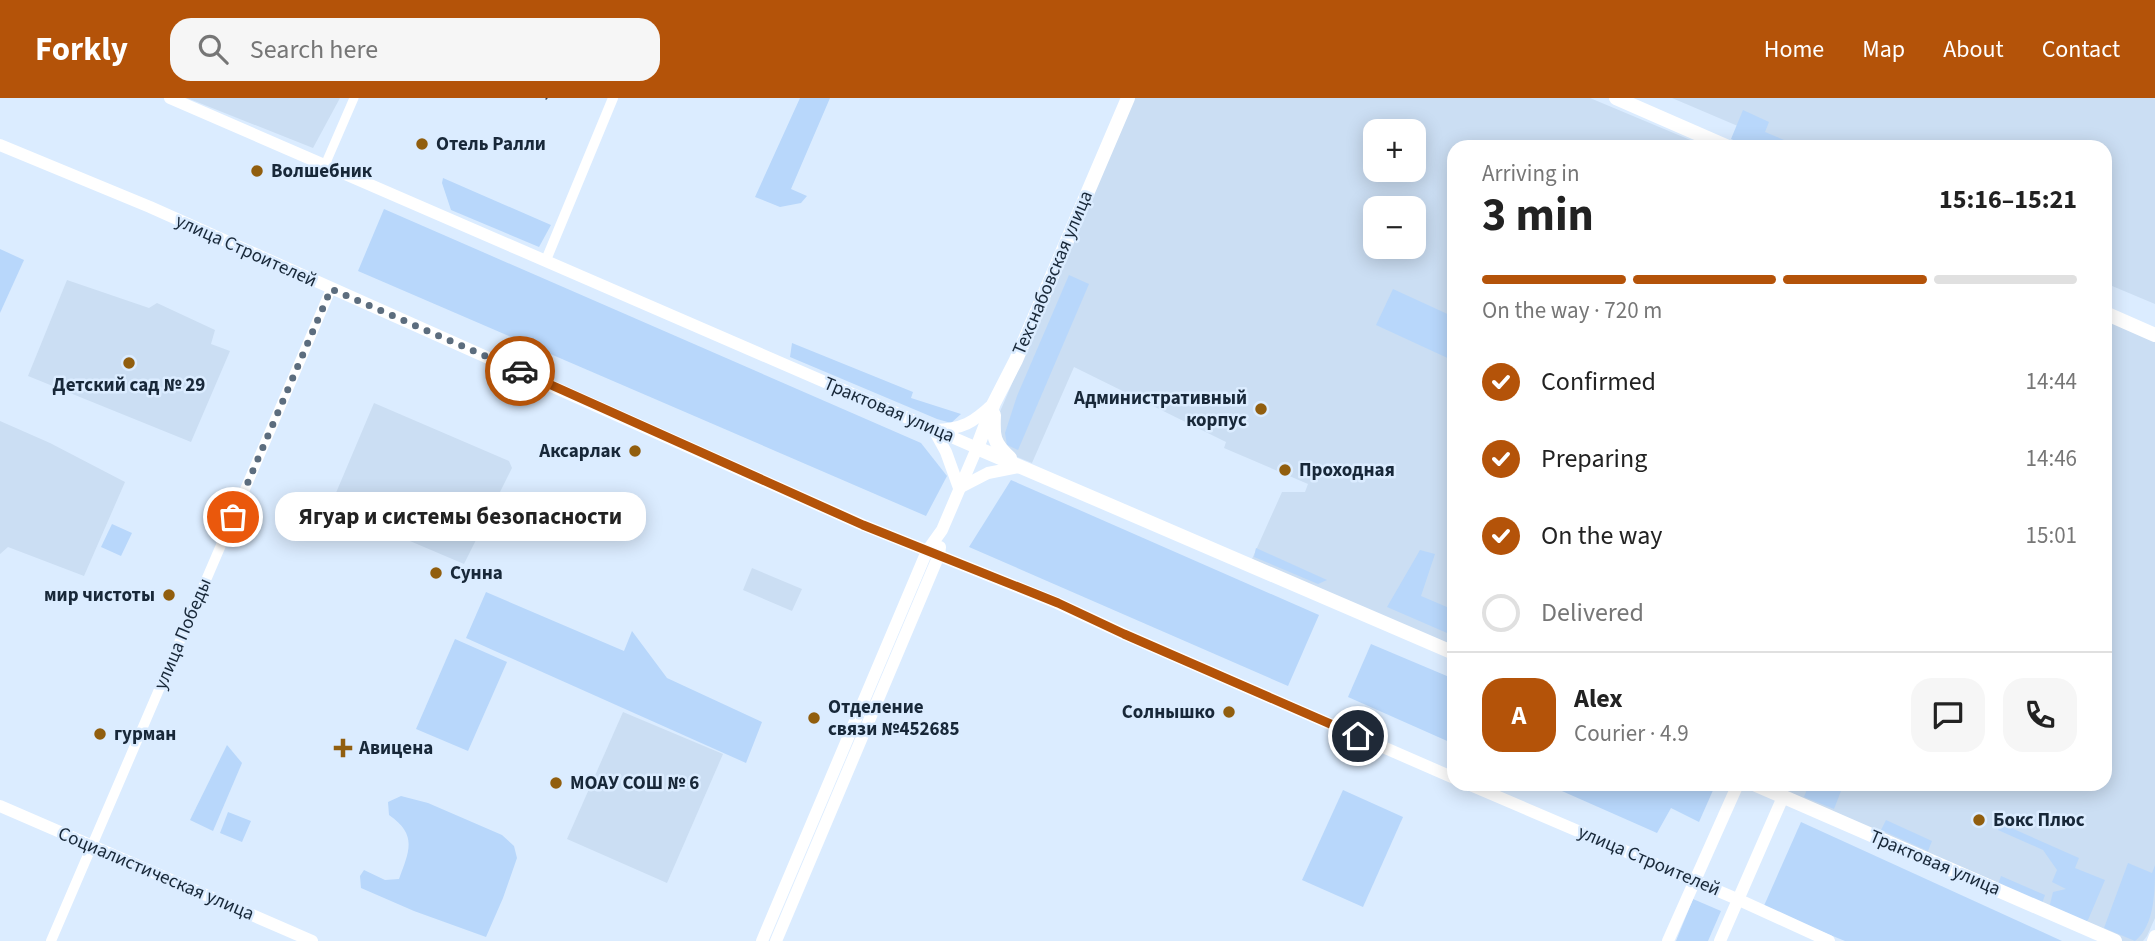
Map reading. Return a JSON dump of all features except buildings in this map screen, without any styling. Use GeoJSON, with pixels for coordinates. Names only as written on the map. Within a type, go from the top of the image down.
{"type":"FeatureCollection","features":[{"type":"Feature","properties":{"kind":"main road","name":"Трактовая улица"},"geometry":{"type":"LineString","coordinates":[[170,98],[1447,650]]}},
{"type":"Feature","properties":{"kind":"main road","name":"Техснабовская улица"},"geometry":{"type":"LineString","coordinates":[[977,448],[1128,98]]}},
{"type":"Feature","properties":{"kind":"main road"},"geometry":{"type":"LineString","coordinates":[[1616,98],[1712,140]]}},
{"type":"Feature","properties":{"kind":"main road","name":"улица Строителей"},"geometry":{"type":"LineString","coordinates":[[0,145],[150,207],[863,525],[1058,603],[1447,775]]}},
{"type":"Feature","properties":{"kind":"main road"},"geometry":{"type":"LineString","coordinates":[[2112,316],[2155,335]]}},
{"type":"Feature","properties":{"kind":"main road"},"geometry":{"type":"LineString","coordinates":[[959,488],[946,452],[934,430],[966,426],[995,403]]}},
{"type":"Feature","properties":{"kind":"main road"},"geometry":{"type":"LineString","coordinates":[[995,403],[994,440],[1000,450],[1019,467]]}},
{"type":"Feature","properties":{"kind":"main road"},"geometry":{"type":"LineString","coordinates":[[776,941],[977,448]]}},
{"type":"Feature","properties":{"kind":"main road"},"geometry":{"type":"LineString","coordinates":[[959,488],[988,473],[1019,467]]}},
{"type":"Feature","properties":{"kind":"main road"},"geometry":{"type":"LineString","coordinates":[[762,941],[933,553]]}},
{"type":"Feature","properties":{"kind":"main road","name":"улица Строителей"},"geometry":{"type":"LineString","coordinates":[[1484,791],[1829,941]]}},
{"type":"Feature","properties":{"kind":"main road"},"geometry":{"type":"LineString","coordinates":[[1668,941],[1735,791]]}},
{"type":"Feature","properties":{"kind":"main road","name":"Трактовая улица"},"geometry":{"type":"LineString","coordinates":[[1771,791],[2115,941]]}},
{"type":"Feature","properties":{"kind":"main road"},"geometry":{"type":"LineString","coordinates":[[1720,941],[1783,796]]}},
{"type":"Feature","properties":{"kind":"main road","name":"Социалистическая улица"},"geometry":{"type":"LineString","coordinates":[[0,806],[312,941]]}},
{"type":"Feature","properties":{"kind":"street"},"geometry":{"type":"LineString","coordinates":[[325,165],[354,98]]}},
{"type":"Feature","properties":{"kind":"street"},"geometry":{"type":"LineString","coordinates":[[546,260],[613,98]]}},
{"type":"Feature","properties":{"kind":"street","name":"улица Победы"},"geometry":{"type":"LineString","coordinates":[[51,941],[331,289]]}},
{"type":"Feature","properties":{"kind":"shaded area"},"geometry":{"type":"Polygon","coordinates":[[[187,98],[340,98],[313,148],[187,98]]]}},
{"type":"Feature","properties":{"kind":"shaded area"},"geometry":{"type":"Polygon","coordinates":[[[800,98],[830,98],[791,189],[807,196],[801,203],[780,207],[755,197],[800,98]]]}},
{"type":"Feature","properties":{"kind":"shaded area"},"geometry":{"type":"Polygon","coordinates":[[[1134,98],[1590,98],[1690,140],[1447,140],[1447,645],[1252,559],[1282,492],[1305,492],[1308,484],[1224,448],[1226,442],[1074,367],[1032,463],[1003,449],[999,414],[1134,98]]]}},
{"type":"Feature","properties":{"kind":"shaded area"},"geometry":{"type":"Polygon","coordinates":[[[1672,98],[2155,98],[2155,304],[2112,286],[2112,140],[1771,140],[1672,98]]]}},
{"type":"Feature","properties":{"kind":"shaded area"},"geometry":{"type":"Polygon","coordinates":[[[1743,110],[1769,122],[1765,132],[1784,140],[1733,140],[1731,139],[1743,110]]]}},
{"type":"Feature","properties":{"kind":"shaded area"},"geometry":{"type":"Polygon","coordinates":[[[443,178],[551,225],[539,247],[451,210],[442,183],[443,178]]]}},
{"type":"Feature","properties":{"kind":"shaded area"},"geometry":{"type":"Polygon","coordinates":[[[384,209],[921,443],[947,476],[926,516],[358,271],[384,209]]]}},
{"type":"Feature","properties":{"kind":"shaded area"},"geometry":{"type":"Polygon","coordinates":[[[0,249],[24,260],[0,313],[0,249]]]}},
{"type":"Feature","properties":{"kind":"shaded area"},"geometry":{"type":"Polygon","coordinates":[[[1069,275],[1089,284],[1018,450],[1007,445],[1005,433],[1017,396],[1069,275]]]}},
{"type":"Feature","properties":{"kind":"shaded area","name":"Детский сад № 29"},"geometry":{"type":"Polygon","coordinates":[[[67,280],[149,308],[157,303],[215,330],[211,344],[230,351],[191,442],[28,376],[67,280]]]}},
{"type":"Feature","properties":{"kind":"shaded area"},"geometry":{"type":"Polygon","coordinates":[[[1393,289],[1447,314],[1447,358],[1376,325],[1393,289]]]}},
{"type":"Feature","properties":{"kind":"shaded area"},"geometry":{"type":"Polygon","coordinates":[[[2112,321],[2155,340],[2155,918],[2143,941],[2122,941],[1785,791],[2112,791],[2112,321]]]}},
{"type":"Feature","properties":{"kind":"shaded area"},"geometry":{"type":"Polygon","coordinates":[[[792,343],[913,392],[911,398],[961,414],[951,423],[937,419],[790,357],[792,343]]]}},
{"type":"Feature","properties":{"kind":"shaded area"},"geometry":{"type":"Polygon","coordinates":[[[374,403],[509,461],[512,468],[464,564],[330,507],[374,403]]]}},
{"type":"Feature","properties":{"kind":"shaded area"},"geometry":{"type":"Polygon","coordinates":[[[0,421],[50,443],[125,482],[84,576],[8,547],[0,554],[0,421]]]}},
{"type":"Feature","properties":{"kind":"shaded area"},"geometry":{"type":"Polygon","coordinates":[[[1011,480],[1319,615],[1288,686],[969,547],[1011,480]]]}},
{"type":"Feature","properties":{"kind":"shaded area"},"geometry":{"type":"Polygon","coordinates":[[[112,524],[132,533],[121,556],[101,547],[112,524]]]}},
{"type":"Feature","properties":{"kind":"shaded area"},"geometry":{"type":"Polygon","coordinates":[[[1256,548],[1327,580],[1318,584],[1254,557],[1256,548]]]}},
{"type":"Feature","properties":{"kind":"shaded area"},"geometry":{"type":"Polygon","coordinates":[[[1420,550],[1435,554],[1421,596],[1447,607],[1447,633],[1387,607],[1420,550]]]}},
{"type":"Feature","properties":{"kind":"shaded area"},"geometry":{"type":"Polygon","coordinates":[[[752,568],[802,589],[792,611],[743,590],[752,568]]]}},
{"type":"Feature","properties":{"kind":"shaded area"},"geometry":{"type":"Polygon","coordinates":[[[486,592],[624,651],[632,631],[667,678],[762,722],[746,763],[466,638],[486,592]]]}},
{"type":"Feature","properties":{"kind":"shaded area"},"geometry":{"type":"Polygon","coordinates":[[[455,639],[507,662],[468,751],[416,729],[455,639]]]}},
{"type":"Feature","properties":{"kind":"shaded area"},"geometry":{"type":"Polygon","coordinates":[[[1371,644],[1447,676],[1447,741],[1348,697],[1371,644]]]}},
{"type":"Feature","properties":{"kind":"shaded area"},"geometry":{"type":"Polygon","coordinates":[[[623,712],[723,754],[667,883],[567,839],[623,712]]]}},
{"type":"Feature","properties":{"kind":"shaded area"},"geometry":{"type":"Polygon","coordinates":[[[227,745],[242,763],[213,831],[190,820],[227,745]]]}},
{"type":"Feature","properties":{"kind":"shaded area"},"geometry":{"type":"Polygon","coordinates":[[[1343,790],[1403,817],[1363,907],[1302,880],[1343,790]]]}},
{"type":"Feature","properties":{"kind":"shaded area"},"geometry":{"type":"Polygon","coordinates":[[[1562,791],[1713,791],[1699,822],[1671,808],[1657,833],[1562,791]]]}},
{"type":"Feature","properties":{"kind":"shaded area"},"geometry":{"type":"Polygon","coordinates":[[[1806,791],[1841,791],[1834,809],[1804,797],[1806,791]]]}},
{"type":"Feature","properties":{"kind":"shaded area"},"geometry":{"type":"Polygon","coordinates":[[[401,796],[428,803],[502,835],[514,846],[517,858],[486,937],[361,888],[360,876],[364,870],[385,880],[399,879],[408,852],[408,837],[398,822],[389,815],[388,802],[401,796]]]}},
{"type":"Feature","properties":{"kind":"shaded area"},"geometry":{"type":"Polygon","coordinates":[[[228,812],[251,821],[242,842],[220,833],[228,812]]]}},
{"type":"Feature","properties":{"kind":"shaded area"},"geometry":{"type":"Polygon","coordinates":[[[1886,820],[1932,841],[1928,851],[1881,830],[1886,820]]]}},
{"type":"Feature","properties":{"kind":"shaded area"},"geometry":{"type":"Polygon","coordinates":[[[1801,822],[2062,941],[1845,941],[1763,908],[1801,822]]]}},
{"type":"Feature","properties":{"kind":"shaded area"},"geometry":{"type":"Polygon","coordinates":[[[2000,823],[2079,858],[2075,868],[2105,880],[2088,920],[2078,928],[2050,915],[2053,892],[2066,889],[2052,882],[2057,870],[2043,850],[1998,830],[2000,823]]]}},
{"type":"Feature","properties":{"kind":"shaded area"},"geometry":{"type":"Polygon","coordinates":[[[2128,863],[2152,873],[2155,865],[2150,917],[2142,934],[2135,941],[2104,928],[2128,863]]]}},
{"type":"Feature","properties":{"kind":"shaded area"},"geometry":{"type":"Polygon","coordinates":[[[2001,876],[2045,895],[2040,909],[1996,890],[2001,876]]]}},
{"type":"Feature","properties":{"kind":"shaded area"},"geometry":{"type":"Polygon","coordinates":[[[1693,899],[1721,911],[1708,941],[1676,941],[1693,899]]]}},
{"type":"Feature","properties":{"kind":"way so far"},"geometry":{"type":"LineString","coordinates":[[233,517],[331,289],[520,371]]}},
{"type":"Feature","properties":{"kind":"place","name":"Отель Ралли"},"geometry":{"type":"Point","coordinates":[422,144]}},
{"type":"Feature","properties":{"kind":"place","name":"Волшебник"},"geometry":{"type":"Point","coordinates":[257,171]}},
{"type":"Feature","properties":{"kind":"place","name":"Детский сад № 29"},"geometry":{"type":"Point","coordinates":[129,363]}},
{"type":"Feature","properties":{"kind":"place","name":"Административный корпус"},"geometry":{"type":"Point","coordinates":[1261,409]}},
{"type":"Feature","properties":{"kind":"place","name":"Аксарлак"},"geometry":{"type":"Point","coordinates":[635,451]}},
{"type":"Feature","properties":{"kind":"place","name":"Проходная"},"geometry":{"type":"Point","coordinates":[1285,470]}},
{"type":"Feature","properties":{"kind":"place","name":"Ягуар и системы безопасности"},"geometry":{"type":"Point","coordinates":[233,517]}},
{"type":"Feature","properties":{"kind":"place","name":"Сунна"},"geometry":{"type":"Point","coordinates":[436,573]}},
{"type":"Feature","properties":{"kind":"place","name":"мир чистоты"},"geometry":{"type":"Point","coordinates":[169,595]}},
{"type":"Feature","properties":{"kind":"place","name":"Солнышко"},"geometry":{"type":"Point","coordinates":[1229,712]}},
{"type":"Feature","properties":{"kind":"place","name":"Отделение связи №452685"},"geometry":{"type":"Point","coordinates":[814,718]}},
{"type":"Feature","properties":{"kind":"place","name":"гурман"},"geometry":{"type":"Point","coordinates":[100,734]}},
{"type":"Feature","properties":{"kind":"place","name":"Авицена"},"geometry":{"type":"Point","coordinates":[343,748]}},
{"type":"Feature","properties":{"kind":"place","name":"МОАУ СОШ № 6"},"geometry":{"type":"Point","coordinates":[556,783]}},
{"type":"Feature","properties":{"kind":"place","name":"Бокс Плюс"},"geometry":{"type":"Point","coordinates":[1979,820]}},
{"type":"Feature","properties":{"kind":"route"},"geometry":{"type":"LineString","coordinates":[[520,371],[863,525],[1058,603],[1358,736]]}}]}
